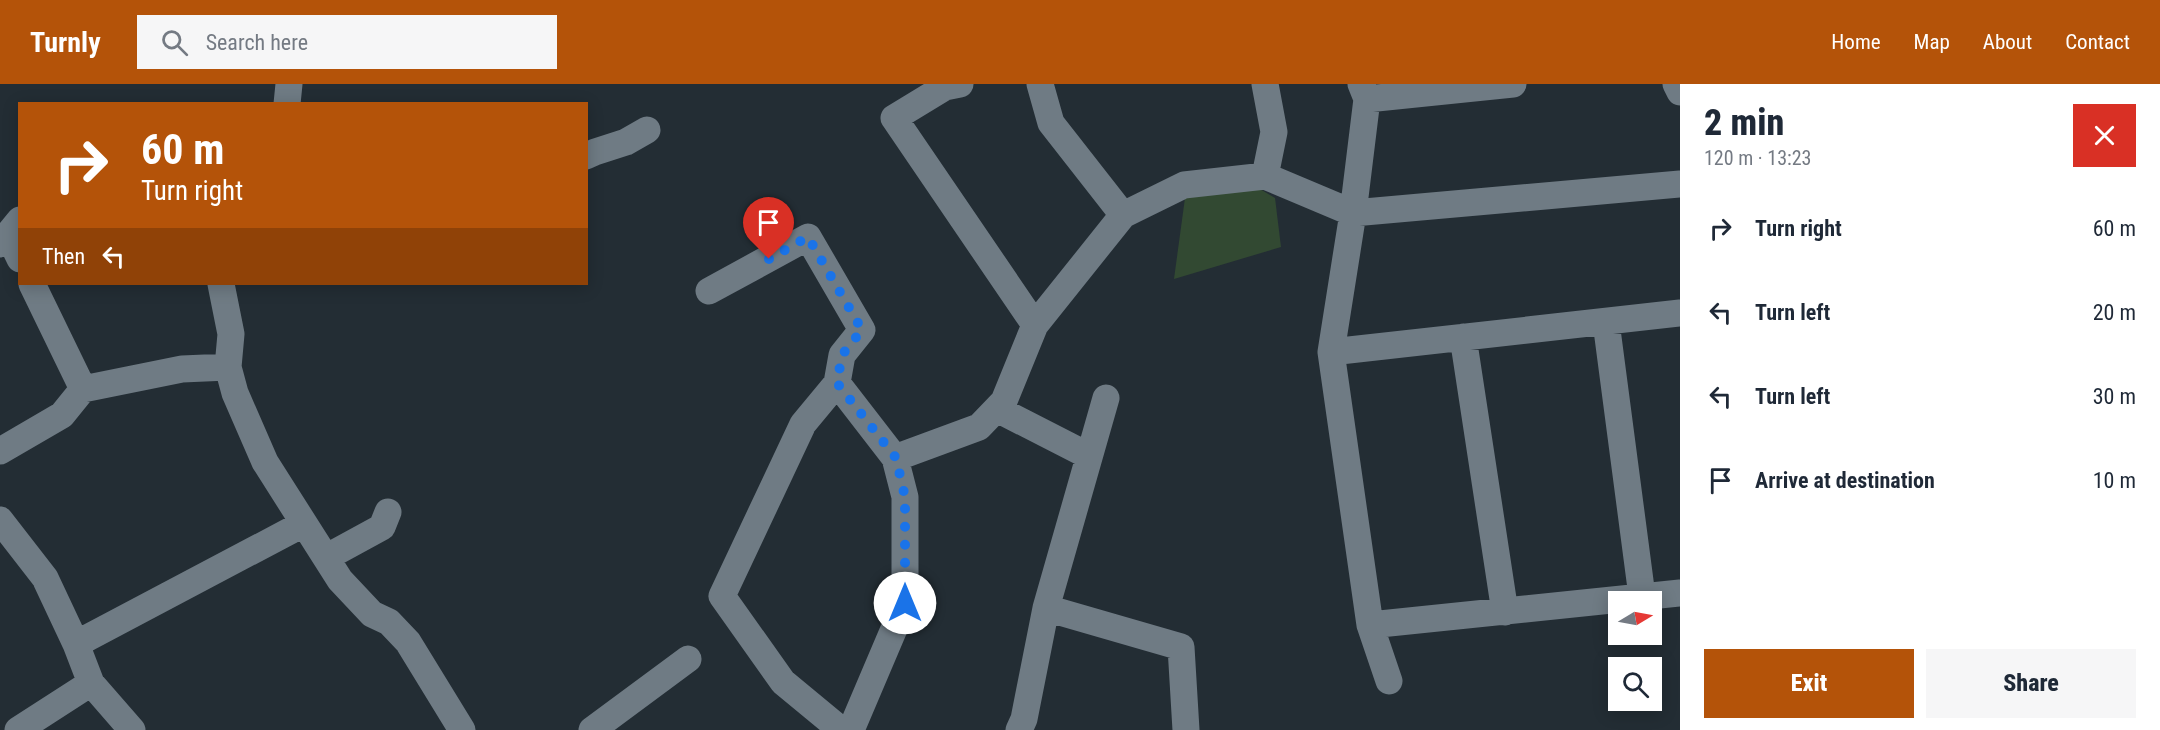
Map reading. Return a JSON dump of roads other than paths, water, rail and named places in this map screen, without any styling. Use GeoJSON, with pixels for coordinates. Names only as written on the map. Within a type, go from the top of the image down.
{"type":"FeatureCollection","features":[{"type":"Feature","properties":{"kind":"street"},"geometry":{"type":"LineString","coordinates":[[286,102],[289,84]]}},
{"type":"Feature","properties":{"kind":"street"},"geometry":{"type":"LineString","coordinates":[[960,84],[945,87],[894,118],[1035,325]]}},
{"type":"Feature","properties":{"kind":"street"},"geometry":{"type":"LineString","coordinates":[[1040,84],[1051,123],[1123,215]]}},
{"type":"Feature","properties":{"kind":"street"},"geometry":{"type":"LineString","coordinates":[[1265,84],[1274,132],[1265,176]]}},
{"type":"Feature","properties":{"kind":"street"},"geometry":{"type":"LineString","coordinates":[[1389,681],[1370,625],[1331,352],[1353,213],[1364,92],[1513,84]]}},
{"type":"Feature","properties":{"kind":"street"},"geometry":{"type":"LineString","coordinates":[[1676,84],[1680,92]]}},
{"type":"Feature","properties":{"kind":"street"},"geometry":{"type":"LineString","coordinates":[[588,155],[626,142],[647,130]]}},
{"type":"Feature","properties":{"kind":"street"},"geometry":{"type":"LineString","coordinates":[[896,458],[979,427],[1004,401],[1035,325],[1123,215],[1184,185],[1265,176],[1353,213],[1680,184]]}},
{"type":"Feature","properties":{"kind":"street"},"geometry":{"type":"LineString","coordinates":[[9,233],[18,254]]}},
{"type":"Feature","properties":{"kind":"street"},"geometry":{"type":"LineString","coordinates":[[710,291],[808,237],[862,330],[842,355],[837,383],[803,424],[722,596],[783,682],[842,730]]}},
{"type":"Feature","properties":{"kind":"street"},"geometry":{"type":"LineString","coordinates":[[32,285],[82,389]]}},
{"type":"Feature","properties":{"kind":"street"},"geometry":{"type":"LineString","coordinates":[[221,285],[231,334],[228,367],[235,393],[265,462],[303,525],[327,557],[339,580],[372,614],[389,622],[408,642],[462,730]]}},
{"type":"Feature","properties":{"kind":"street"},"geometry":{"type":"LineString","coordinates":[[1331,352],[1680,313]]}},
{"type":"Feature","properties":{"kind":"street"},"geometry":{"type":"LineString","coordinates":[[1606,322],[1641,591]]}},
{"type":"Feature","properties":{"kind":"street"},"geometry":{"type":"LineString","coordinates":[[1463,337],[1505,612]]}},
{"type":"Feature","properties":{"kind":"street"},"geometry":{"type":"LineString","coordinates":[[0,451],[63,415],[82,389],[182,369],[228,367]]}},
{"type":"Feature","properties":{"kind":"street"},"geometry":{"type":"LineString","coordinates":[[837,383],[896,458],[905,497],[905,603],[850,730]]}},
{"type":"Feature","properties":{"kind":"street"},"geometry":{"type":"LineString","coordinates":[[1019,730],[1024,719],[1046,608],[1106,398]]}},
{"type":"Feature","properties":{"kind":"street"},"geometry":{"type":"LineString","coordinates":[[997,409],[1089,456]]}},
{"type":"Feature","properties":{"kind":"street"},"geometry":{"type":"LineString","coordinates":[[327,557],[382,527],[388,512]]}},
{"type":"Feature","properties":{"kind":"street"},"geometry":{"type":"LineString","coordinates":[[0,520],[45,578],[76,644],[91,683],[132,730]]}},
{"type":"Feature","properties":{"kind":"street"},"geometry":{"type":"LineString","coordinates":[[76,644],[303,525]]}},
{"type":"Feature","properties":{"kind":"street"},"geometry":{"type":"LineString","coordinates":[[1662,594],[1680,593]]}},
{"type":"Feature","properties":{"kind":"street"},"geometry":{"type":"LineString","coordinates":[[1370,625],[1608,600]]}},
{"type":"Feature","properties":{"kind":"street"},"geometry":{"type":"LineString","coordinates":[[1046,608],[1180,647],[1185,730]]}},
{"type":"Feature","properties":{"kind":"street"},"geometry":{"type":"LineString","coordinates":[[592,730],[688,659]]}},
{"type":"Feature","properties":{"kind":"street"},"geometry":{"type":"LineString","coordinates":[[18,730],[91,683]]}}]}
